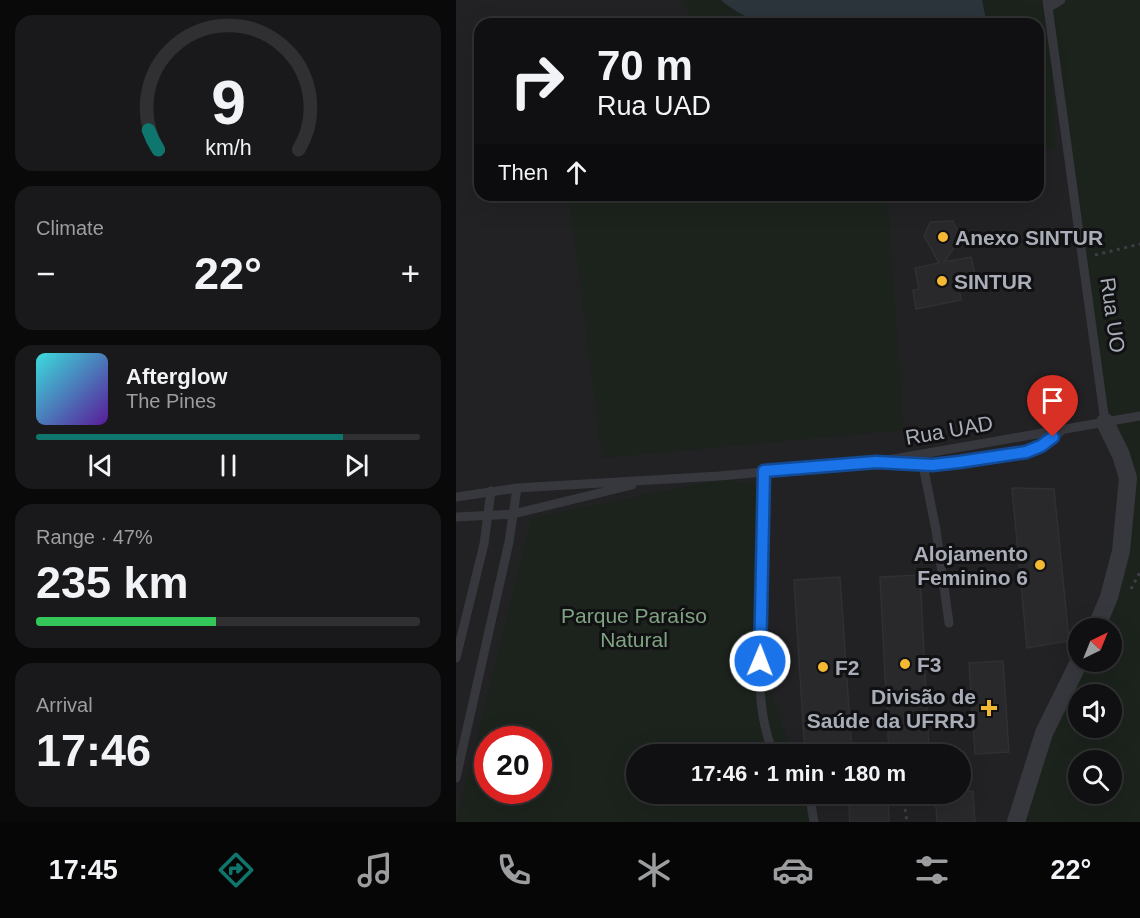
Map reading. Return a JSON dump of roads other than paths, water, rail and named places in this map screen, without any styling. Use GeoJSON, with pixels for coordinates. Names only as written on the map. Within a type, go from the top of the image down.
{"type":"FeatureCollection","features":[{"type":"Feature","properties":{"kind":"street","name":"Rua UO"},"geometry":{"type":"LineString","coordinates":[[1100,618],[1109,597],[1123,541],[1128,478],[1121,455],[1105,422]]}},
{"type":"Feature","properties":{"kind":"street"},"geometry":{"type":"LineString","coordinates":[[1016,822],[1044,733],[1074,672]]}},
{"type":"Feature","properties":{"kind":"lane"},"geometry":{"type":"LineString","coordinates":[[1047,4],[1061,0]]}},
{"type":"Feature","properties":{"kind":"lane","name":"Rua UO"},"geometry":{"type":"LineString","coordinates":[[1047,4],[1105,422]]}},
{"type":"Feature","properties":{"kind":"lane","name":"Rua UAD"},"geometry":{"type":"LineString","coordinates":[[456,497],[517,488],[655,480],[876,462],[1140,416]]}},
{"type":"Feature","properties":{"kind":"lane"},"geometry":{"type":"LineString","coordinates":[[876,462],[923,465],[1026,452],[1041,446],[1066,428]]}},
{"type":"Feature","properties":{"kind":"lane"},"geometry":{"type":"LineString","coordinates":[[923,465],[936,530],[949,623]]}},
{"type":"Feature","properties":{"kind":"lane"},"geometry":{"type":"LineString","coordinates":[[764,471],[760,661],[765,725],[769,744]]}},
{"type":"Feature","properties":{"kind":"lane","name":"Rua UAD"},"geometry":{"type":"LineString","coordinates":[[456,517],[513,514],[655,480]]}},
{"type":"Feature","properties":{"kind":"lane"},"geometry":{"type":"LineString","coordinates":[[456,778],[509,542],[517,488]]}},
{"type":"Feature","properties":{"kind":"lane"},"geometry":{"type":"LineString","coordinates":[[456,658],[484,544],[491,491]]}},
{"type":"Feature","properties":{"kind":"lane"},"geometry":{"type":"LineString","coordinates":[[811,804],[814,822]]}},
{"type":"Feature","properties":{"kind":"place","name":"Anexo SINTUR"},"geometry":{"type":"Point","coordinates":[943,237]}},
{"type":"Feature","properties":{"kind":"place","name":"SINTUR"},"geometry":{"type":"Point","coordinates":[942,281]}},
{"type":"Feature","properties":{"kind":"place","name":"Alojamento Feminino 6"},"geometry":{"type":"Point","coordinates":[1040,565]}},
{"type":"Feature","properties":{"kind":"place","name":"F3"},"geometry":{"type":"Point","coordinates":[905,664]}},
{"type":"Feature","properties":{"kind":"place","name":"F2"},"geometry":{"type":"Point","coordinates":[823,667]}},
{"type":"Feature","properties":{"kind":"place","name":"Divisão de Saúde da UFRRJ"},"geometry":{"type":"Point","coordinates":[989,708]}},
{"type":"Feature","properties":{"kind":"park label","name":"Parque Paraíso Natural"},"geometry":{"type":"Point","coordinates":[634,627]}}]}
